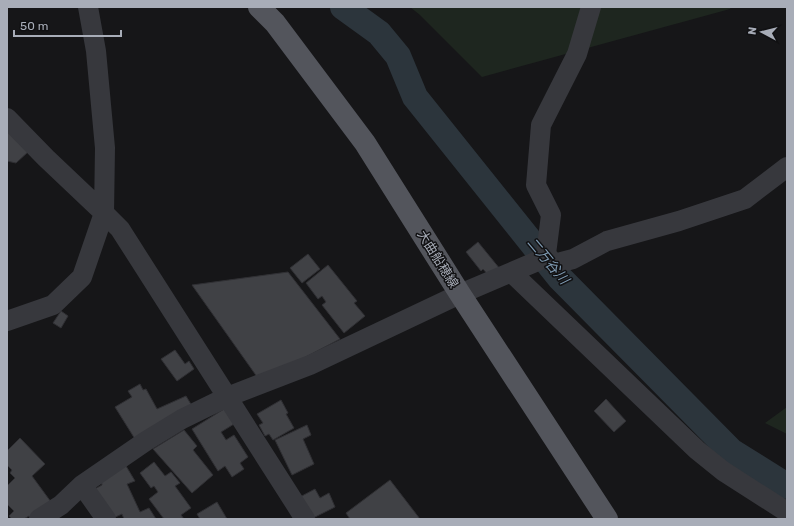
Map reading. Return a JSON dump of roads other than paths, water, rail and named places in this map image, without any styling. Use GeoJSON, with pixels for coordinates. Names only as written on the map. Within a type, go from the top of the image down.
{"type":"FeatureCollection","features":[{"type":"Feature","properties":{"kind":"main road","name":"大曲船穂線"},"geometry":{"type":"LineString","coordinates":[[259,7],[275,23],[365,144],[460,294],[608,519]]}},
{"type":"Feature","properties":{"kind":"street"},"geometry":{"type":"LineString","coordinates":[[7,321],[53,305],[82,277],[104,213],[105,148],[96,51],[88,7]]}},
{"type":"Feature","properties":{"kind":"street"},"geometry":{"type":"LineString","coordinates":[[40,519],[61,505],[82,485],[146,441],[182,419],[227,397],[310,365],[460,294],[540,260],[546,254],[551,215],[536,185],[541,125],[577,54],[590,7]]}},
{"type":"Feature","properties":{"kind":"street"},"geometry":{"type":"LineString","coordinates":[[7,118],[46,158],[104,213],[124,235],[305,519]]}},
{"type":"Feature","properties":{"kind":"street"},"geometry":{"type":"LineString","coordinates":[[546,254],[554,264],[573,259],[607,241],[679,222],[745,199],[787,167]]}},
{"type":"Feature","properties":{"kind":"street"},"geometry":{"type":"LineString","coordinates":[[512,273],[697,450],[723,471],[787,512]]}},
{"type":"Feature","properties":{"kind":"street"},"geometry":{"type":"LineString","coordinates":[[82,485],[106,519]]}},
{"type":"Feature","properties":{"kind":"waterway","name":"二万谷川"},"geometry":{"type":"LineString","coordinates":[[343,7],[379,33],[398,56],[415,97],[559,277],[731,451],[787,486]]}}]}
